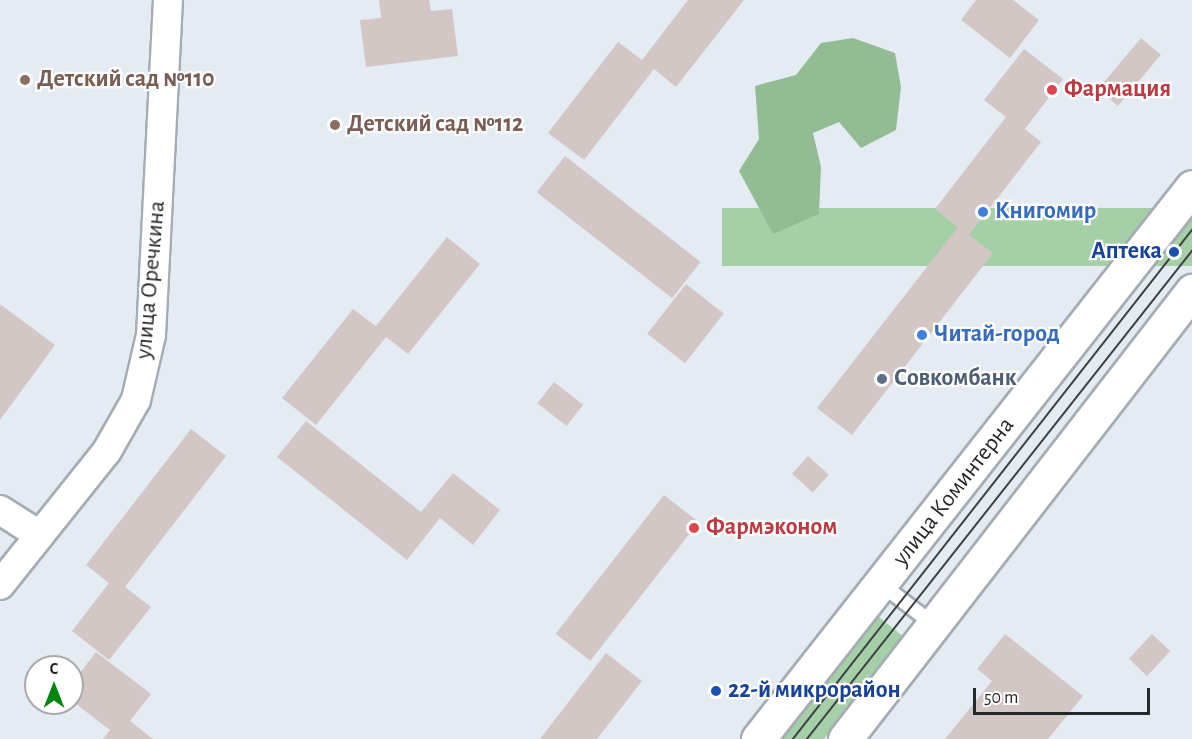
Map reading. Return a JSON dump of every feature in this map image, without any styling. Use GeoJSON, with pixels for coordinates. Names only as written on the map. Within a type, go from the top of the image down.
{"type":"FeatureCollection","features":[{"type":"Feature","properties":{"kind":"street","name":"улица Оречкина"},"geometry":{"type":"LineString","coordinates":[[0,585],[38,534],[107,451],[136,400],[151,335],[168,0]]}},
{"type":"Feature","properties":{"kind":"street","name":"улица Коминтерна"},"geometry":{"type":"LineString","coordinates":[[758,739],[1192,187]]}},
{"type":"Feature","properties":{"kind":"street"},"geometry":{"type":"LineString","coordinates":[[845,739],[1192,291]]}},
{"type":"Feature","properties":{"kind":"street"},"geometry":{"type":"LineString","coordinates":[[0,510],[38,534]]}},
{"type":"Feature","properties":{"kind":"lane"},"geometry":{"type":"LineString","coordinates":[[881,584],[933,624]]}},
{"type":"Feature","properties":{"kind":"green space"},"geometry":{"type":"Polygon","coordinates":[[[853,38],[895,53],[901,87],[896,130],[861,148],[839,122],[813,133],[821,167],[819,214],[773,234],[739,171],[759,139],[755,86],[796,75],[821,43],[853,38]]]}},
{"type":"Feature","properties":{"kind":"green space"},"geometry":{"type":"Polygon","coordinates":[[[722,208],[1192,208],[1192,266],[722,266],[722,208]]]}},
{"type":"Feature","properties":{"kind":"green space"},"geometry":{"type":"Polygon","coordinates":[[[875,614],[904,637],[824,739],[777,739],[875,614]]]}},
{"type":"Feature","properties":{"kind":"building"},"geometry":{"type":"Polygon","coordinates":[[[379,0],[429,0],[431,11],[452,9],[458,56],[366,67],[360,20],[381,18],[379,0]]]}},
{"type":"Feature","properties":{"kind":"building"},"geometry":{"type":"Polygon","coordinates":[[[688,0],[744,0],[676,87],[654,69],[584,160],[548,133],[618,42],[642,60],[688,0]]]}},
{"type":"Feature","properties":{"kind":"building"},"geometry":{"type":"Polygon","coordinates":[[[976,0],[1013,0],[1039,20],[1010,58],[961,20],[976,0]]]}},
{"type":"Feature","properties":{"kind":"building"},"geometry":{"type":"Polygon","coordinates":[[[1141,38],[1161,55],[1118,106],[1098,89],[1141,38]]]}},
{"type":"Feature","properties":{"kind":"building"},"geometry":{"type":"Polygon","coordinates":[[[1024,49],[1063,79],[1025,129],[1041,142],[969,235],[993,253],[852,435],[817,408],[958,227],[935,209],[1006,117],[984,100],[1024,49]]]}},
{"type":"Feature","properties":{"kind":"building"},"geometry":{"type":"Polygon","coordinates":[[[565,156],[701,262],[672,298],[537,192],[565,156]]]}},
{"type":"Feature","properties":{"kind":"building"},"geometry":{"type":"Polygon","coordinates":[[[447,237],[480,264],[408,354],[386,337],[316,425],[282,398],[353,309],[376,326],[447,237]]]}},
{"type":"Feature","properties":{"kind":"building"},"geometry":{"type":"Polygon","coordinates":[[[686,284],[724,314],[685,363],[647,334],[686,284]]]}},
{"type":"Feature","properties":{"kind":"building"},"geometry":{"type":"Polygon","coordinates":[[[0,304],[55,345],[0,420],[0,304]]]}},
{"type":"Feature","properties":{"kind":"building"},"geometry":{"type":"Polygon","coordinates":[[[554,382],[583,405],[567,426],[537,403],[554,382]]]}},
{"type":"Feature","properties":{"kind":"building"},"geometry":{"type":"Polygon","coordinates":[[[306,421],[421,512],[453,473],[500,510],[473,545],[440,518],[407,560],[277,457],[306,421]]]}},
{"type":"Feature","properties":{"kind":"building"},"geometry":{"type":"Polygon","coordinates":[[[191,429],[226,456],[125,587],[151,607],[109,660],[72,631],[109,583],[86,565],[191,429]]]}},
{"type":"Feature","properties":{"kind":"building"},"geometry":{"type":"Polygon","coordinates":[[[808,456],[829,475],[813,493],[792,474],[808,456]]]}},
{"type":"Feature","properties":{"kind":"building"},"geometry":{"type":"Polygon","coordinates":[[[664,495],[699,522],[590,661],[556,634],[664,495]]]}},
{"type":"Feature","properties":{"kind":"building"},"geometry":{"type":"Polygon","coordinates":[[[1005,634],[1083,696],[1048,739],[945,739],[992,681],[977,669],[1005,634]]]}},
{"type":"Feature","properties":{"kind":"building"},"geometry":{"type":"Polygon","coordinates":[[[1152,634],[1170,651],[1147,676],[1129,659],[1152,634]]]}},
{"type":"Feature","properties":{"kind":"building"},"geometry":{"type":"Polygon","coordinates":[[[96,652],[151,694],[130,721],[153,739],[103,739],[110,730],[84,710],[84,668],[96,652]]]}},
{"type":"Feature","properties":{"kind":"building"},"geometry":{"type":"Polygon","coordinates":[[[606,653],[642,681],[597,739],[540,739],[606,653]]]}},
{"type":"Feature","properties":{"kind":"tram line"},"geometry":{"type":"LineString","coordinates":[[793,739],[1192,230]]}},
{"type":"Feature","properties":{"kind":"tram line"},"geometry":{"type":"LineString","coordinates":[[807,739],[1192,251]]}},
{"type":"Feature","properties":{"kind":"place","name":"Детский сад №110"},"geometry":{"type":"Point","coordinates":[25,80]}},
{"type":"Feature","properties":{"kind":"place","name":"Фармация"},"geometry":{"type":"Point","coordinates":[1052,90]}},
{"type":"Feature","properties":{"kind":"place","name":"Детский сад №112"},"geometry":{"type":"Point","coordinates":[335,125]}},
{"type":"Feature","properties":{"kind":"place","name":"Книгомир"},"geometry":{"type":"Point","coordinates":[983,212]}},
{"type":"Feature","properties":{"kind":"place","name":"Аптека"},"geometry":{"type":"Point","coordinates":[1174,252]}},
{"type":"Feature","properties":{"kind":"place","name":"Читай-город"},"geometry":{"type":"Point","coordinates":[922,335]}},
{"type":"Feature","properties":{"kind":"place","name":"Совкомбанк"},"geometry":{"type":"Point","coordinates":[882,379]}},
{"type":"Feature","properties":{"kind":"place","name":"Фармэконом"},"geometry":{"type":"Point","coordinates":[694,528]}},
{"type":"Feature","properties":{"kind":"place","name":"22-й микрорайон"},"geometry":{"type":"Point","coordinates":[716,691]}}]}
